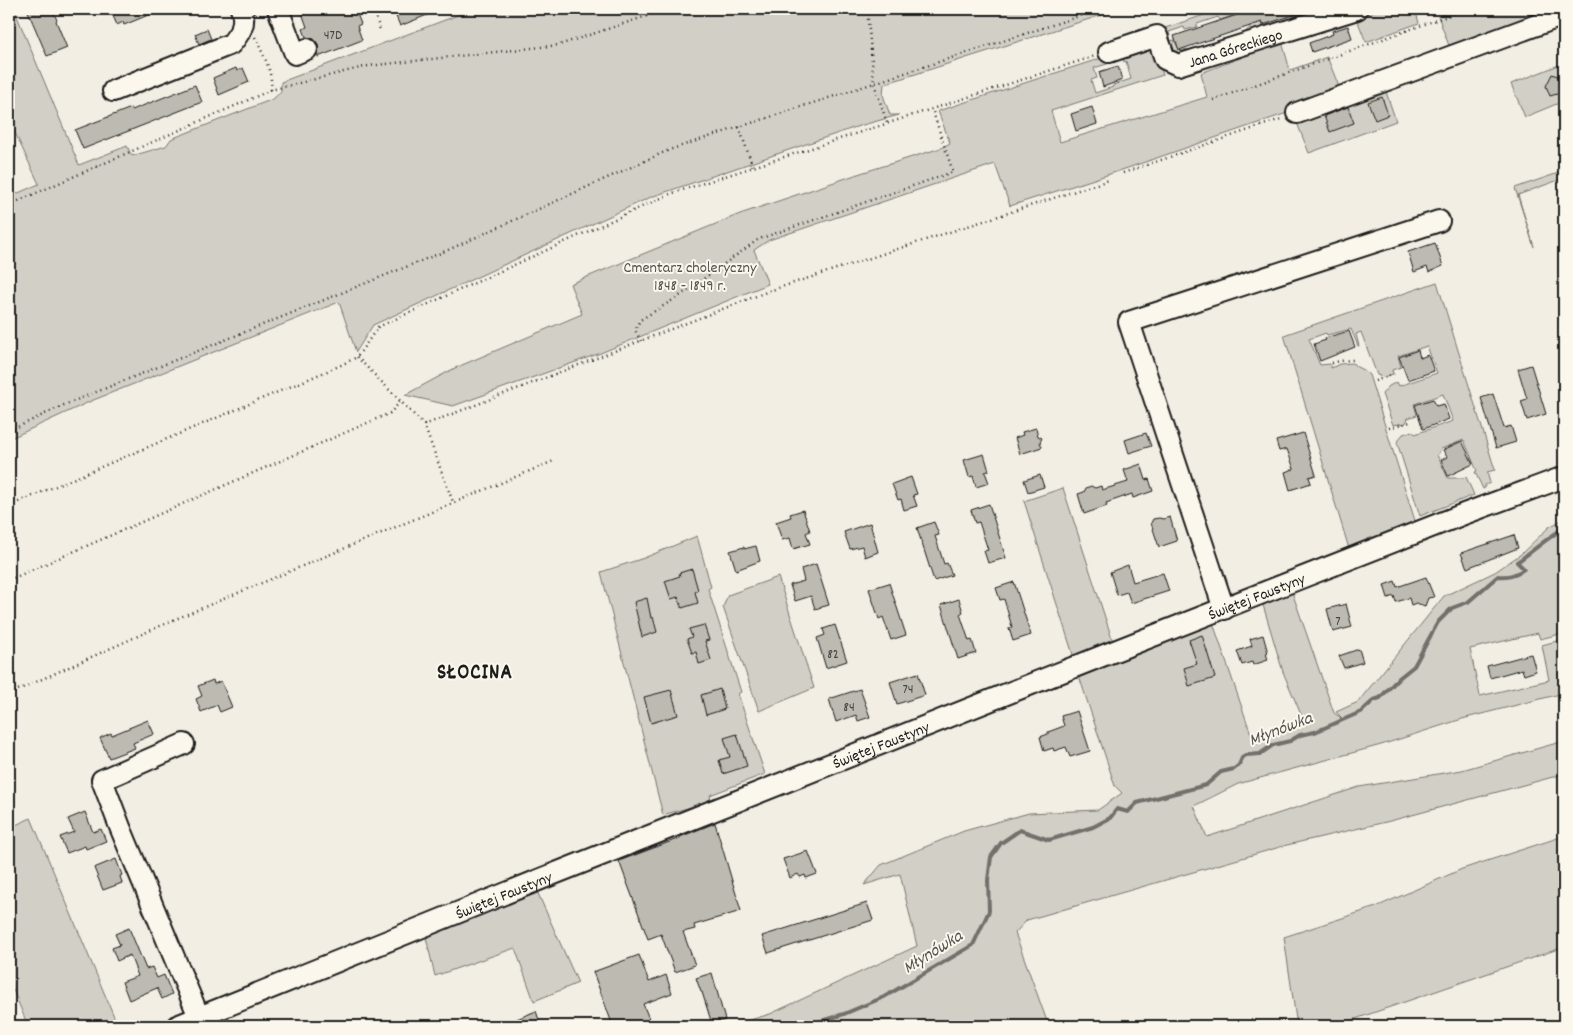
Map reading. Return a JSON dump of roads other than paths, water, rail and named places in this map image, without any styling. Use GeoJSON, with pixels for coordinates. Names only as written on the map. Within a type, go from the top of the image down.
{"type":"FeatureCollection","features":[{"type":"Feature","properties":{"kind":"street"},"geometry":{"type":"LineString","coordinates":[[113,91],[231,44],[243,25],[244,15],[241,9]]}},
{"type":"Feature","properties":{"kind":"street"},"geometry":{"type":"LineString","coordinates":[[278,9],[295,54],[307,49]]}},
{"type":"Feature","properties":{"kind":"street","name":"Jana Góreckiego"},"geometry":{"type":"LineString","coordinates":[[1108,52],[1157,36],[1165,59],[1178,65],[1357,9]]}},
{"type":"Feature","properties":{"kind":"street"},"geometry":{"type":"LineString","coordinates":[[1297,114],[1564,15]]}},
{"type":"Feature","properties":{"kind":"street"},"geometry":{"type":"LineString","coordinates":[[1224,609],[1129,322],[1439,221]]}},
{"type":"Feature","properties":{"kind":"street","name":"Świętej Faustyny"},"geometry":{"type":"LineString","coordinates":[[177,1026],[541,879],[1464,514],[1564,477]]}},
{"type":"Feature","properties":{"kind":"street"},"geometry":{"type":"LineString","coordinates":[[184,744],[102,780],[199,1017]]}},
{"type":"Feature","properties":{"kind":"waterway","name":"Młynówka"},"geometry":{"type":"LineString","coordinates":[[805,1026],[844,1014],[884,997],[973,945],[989,911],[988,880],[991,857],[1001,843],[1020,830],[1049,840],[1093,827],[1110,818],[1117,809],[1128,812],[1137,803],[1206,785],[1221,772],[1234,769],[1246,755],[1260,754],[1273,745],[1290,741],[1300,735],[1315,732],[1361,712],[1374,700],[1380,698],[1399,678],[1414,666],[1438,622],[1452,608],[1468,602],[1498,576],[1512,575],[1524,569],[1517,562],[1564,528]]}},
{"type":"Feature","properties":{"kind":"district","name":"SŁOCINA"},"geometry":{"type":"Point","coordinates":[475,671]}},
{"type":"Feature","properties":{"kind":"park label","name":"Cmentarz choleryczny 1848 - 1849 r."},"geometry":{"type":"Point","coordinates":[690,275]}}]}
